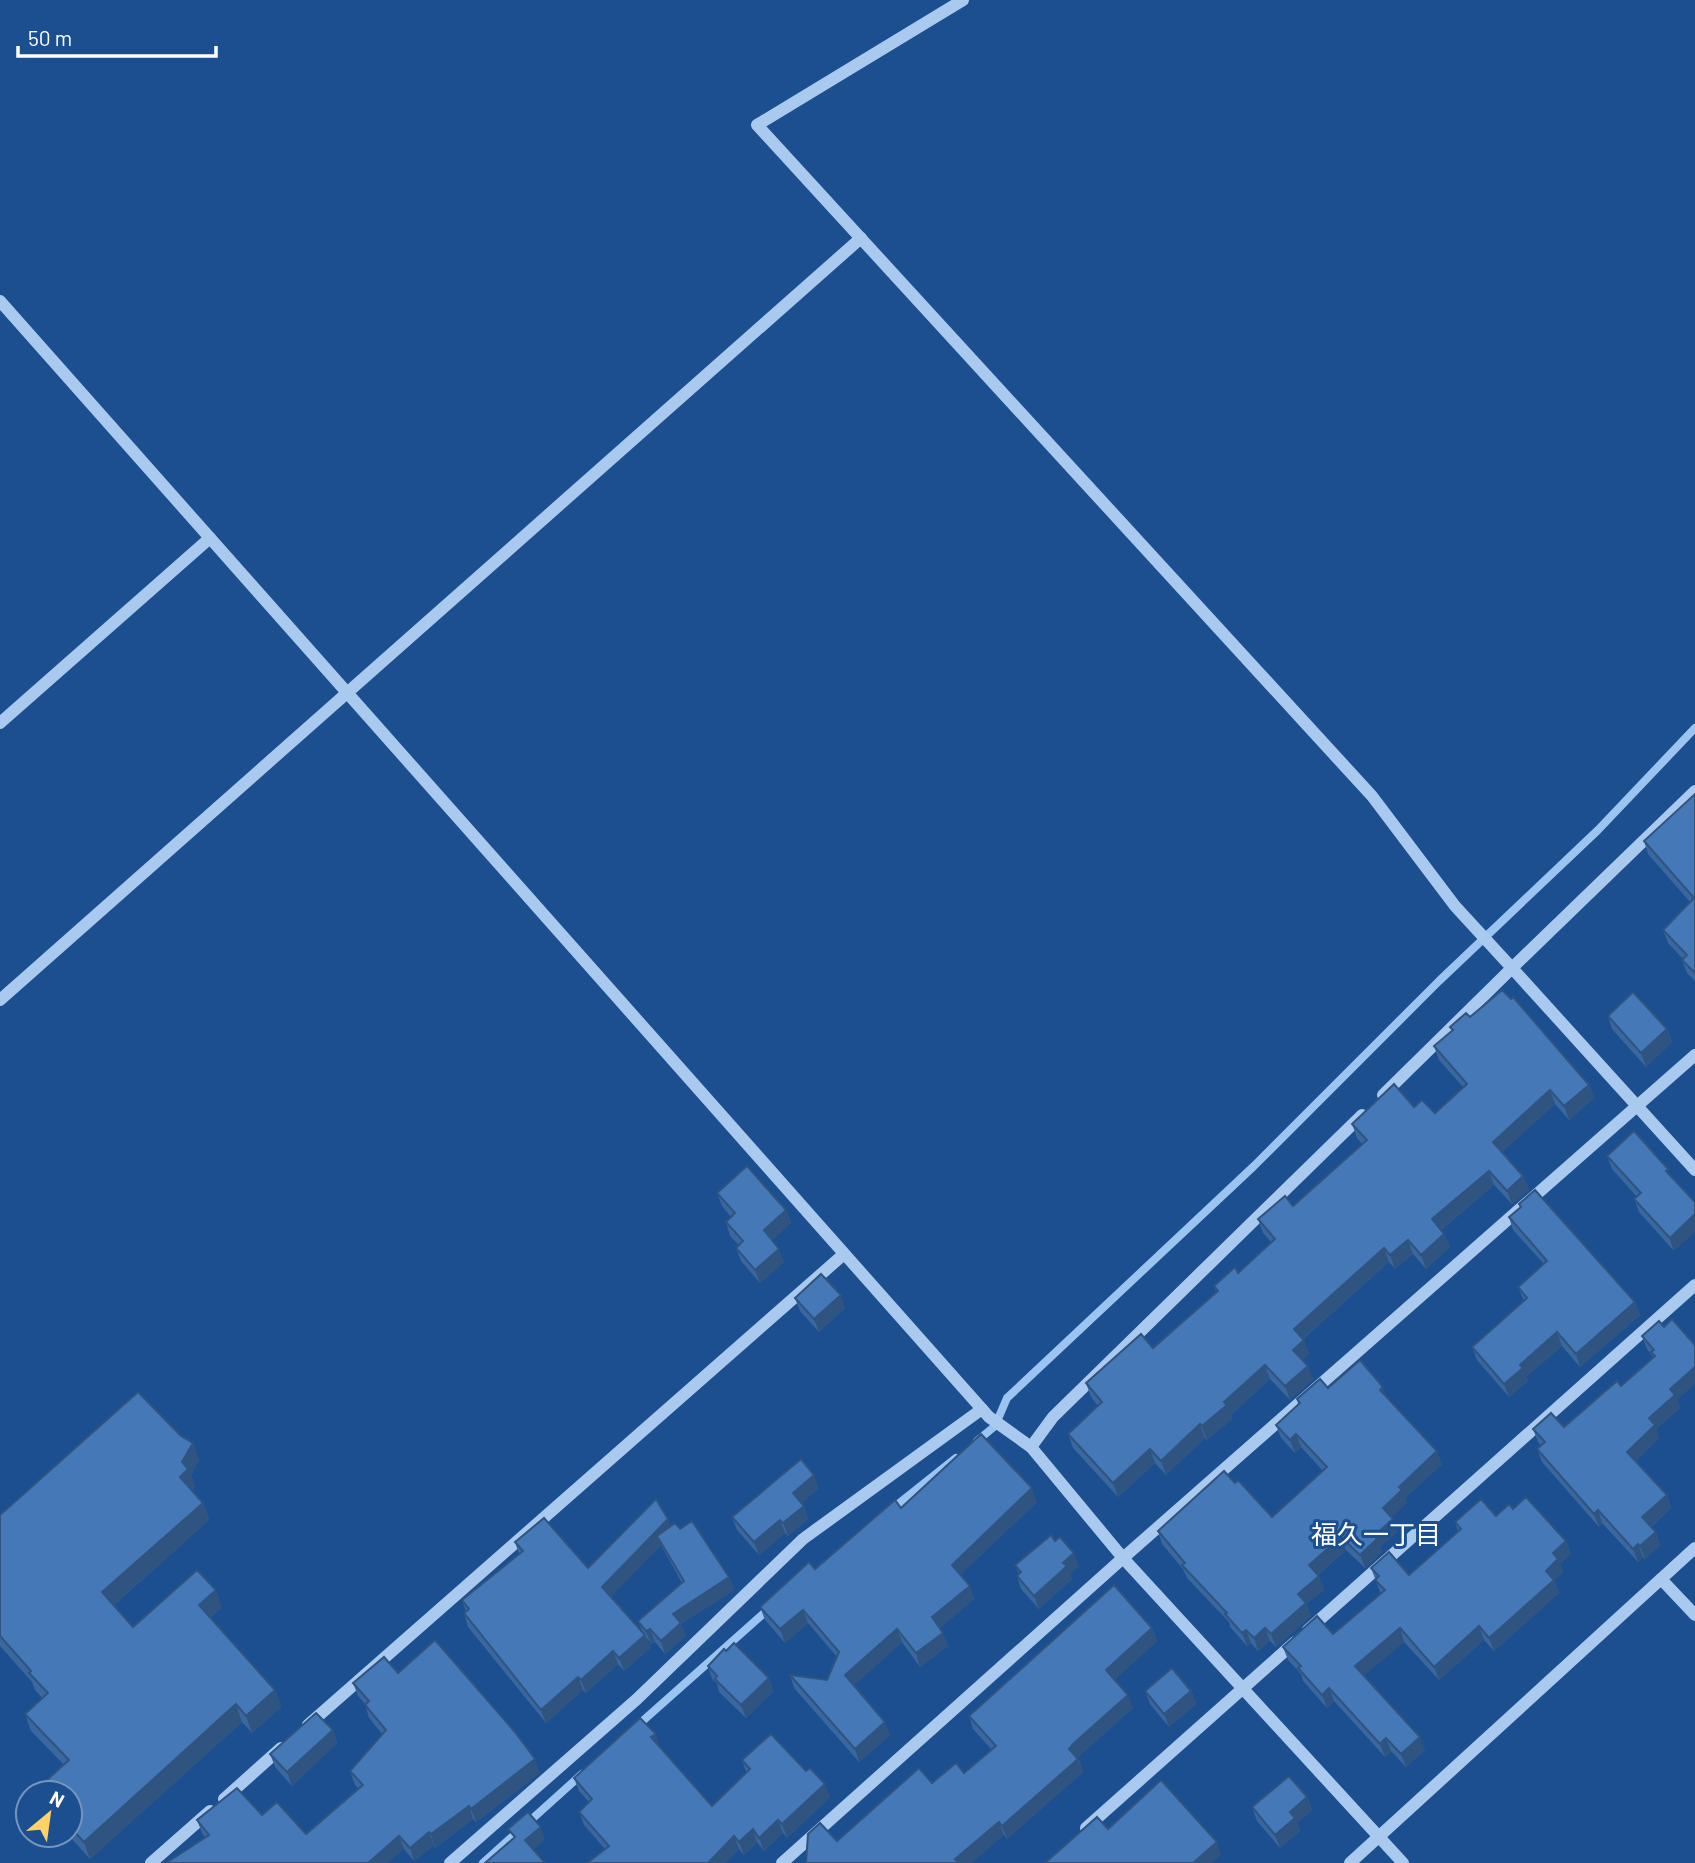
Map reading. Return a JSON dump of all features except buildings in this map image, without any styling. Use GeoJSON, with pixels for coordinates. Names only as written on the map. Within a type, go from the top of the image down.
{"type":"FeatureCollection","features":[{"type":"Feature","properties":{"kind":"street"},"geometry":{"type":"LineString","coordinates":[[963,0],[757,125],[1372,796],[1455,906],[1695,1170]]}},
{"type":"Feature","properties":{"kind":"street"},"geometry":{"type":"LineString","coordinates":[[0,1000],[861,238]]}},
{"type":"Feature","properties":{"kind":"street"},"geometry":{"type":"LineString","coordinates":[[0,301],[985,1413],[1031,1447],[1123,1558],[1403,1863]]}},
{"type":"Feature","properties":{"kind":"street"},"geometry":{"type":"LineString","coordinates":[[0,723],[210,538]]}},
{"type":"Feature","properties":{"kind":"street"},"geometry":{"type":"LineString","coordinates":[[1031,1447],[1053,1418],[1695,790]]}},
{"type":"Feature","properties":{"kind":"street"},"geometry":{"type":"LineString","coordinates":[[782,1863],[1123,1558],[1695,1055]]}},
{"type":"Feature","properties":{"kind":"street"},"geometry":{"type":"LineString","coordinates":[[298,1734],[844,1254]]}},
{"type":"Feature","properties":{"kind":"street"},"geometry":{"type":"LineString","coordinates":[[1078,1835],[1695,1285]]}},
{"type":"Feature","properties":{"kind":"street"},"geometry":{"type":"LineString","coordinates":[[450,1863],[637,1699],[803,1539],[985,1413]]}},
{"type":"Feature","properties":{"kind":"street"},"geometry":{"type":"LineString","coordinates":[[1350,1863],[1695,1548]]}},
{"type":"Feature","properties":{"kind":"street"},"geometry":{"type":"LineString","coordinates":[[1661,1579],[1695,1615]]}},
{"type":"Feature","properties":{"kind":"street"},"geometry":{"type":"LineString","coordinates":[[151,1863],[288,1743]]}},
{"type":"Feature","properties":{"kind":"waterway"},"geometry":{"type":"LineString","coordinates":[[977,1441],[995,1426],[1007,1398],[1254,1166],[1439,981],[1598,830],[1695,728]]}},
{"type":"Feature","properties":{"kind":"waterway"},"geometry":{"type":"LineString","coordinates":[[892,1509],[956,1458]]}},
{"type":"Feature","properties":{"kind":"waterway"},"geometry":{"type":"LineString","coordinates":[[637,1726],[771,1607]]}},
{"type":"Feature","properties":{"kind":"waterway"},"geometry":{"type":"LineString","coordinates":[[483,1863],[582,1774]]}},
{"type":"Feature","properties":{"kind":"district","name":"福久一丁目"},"geometry":{"type":"Point","coordinates":[1376,1533]}}]}
